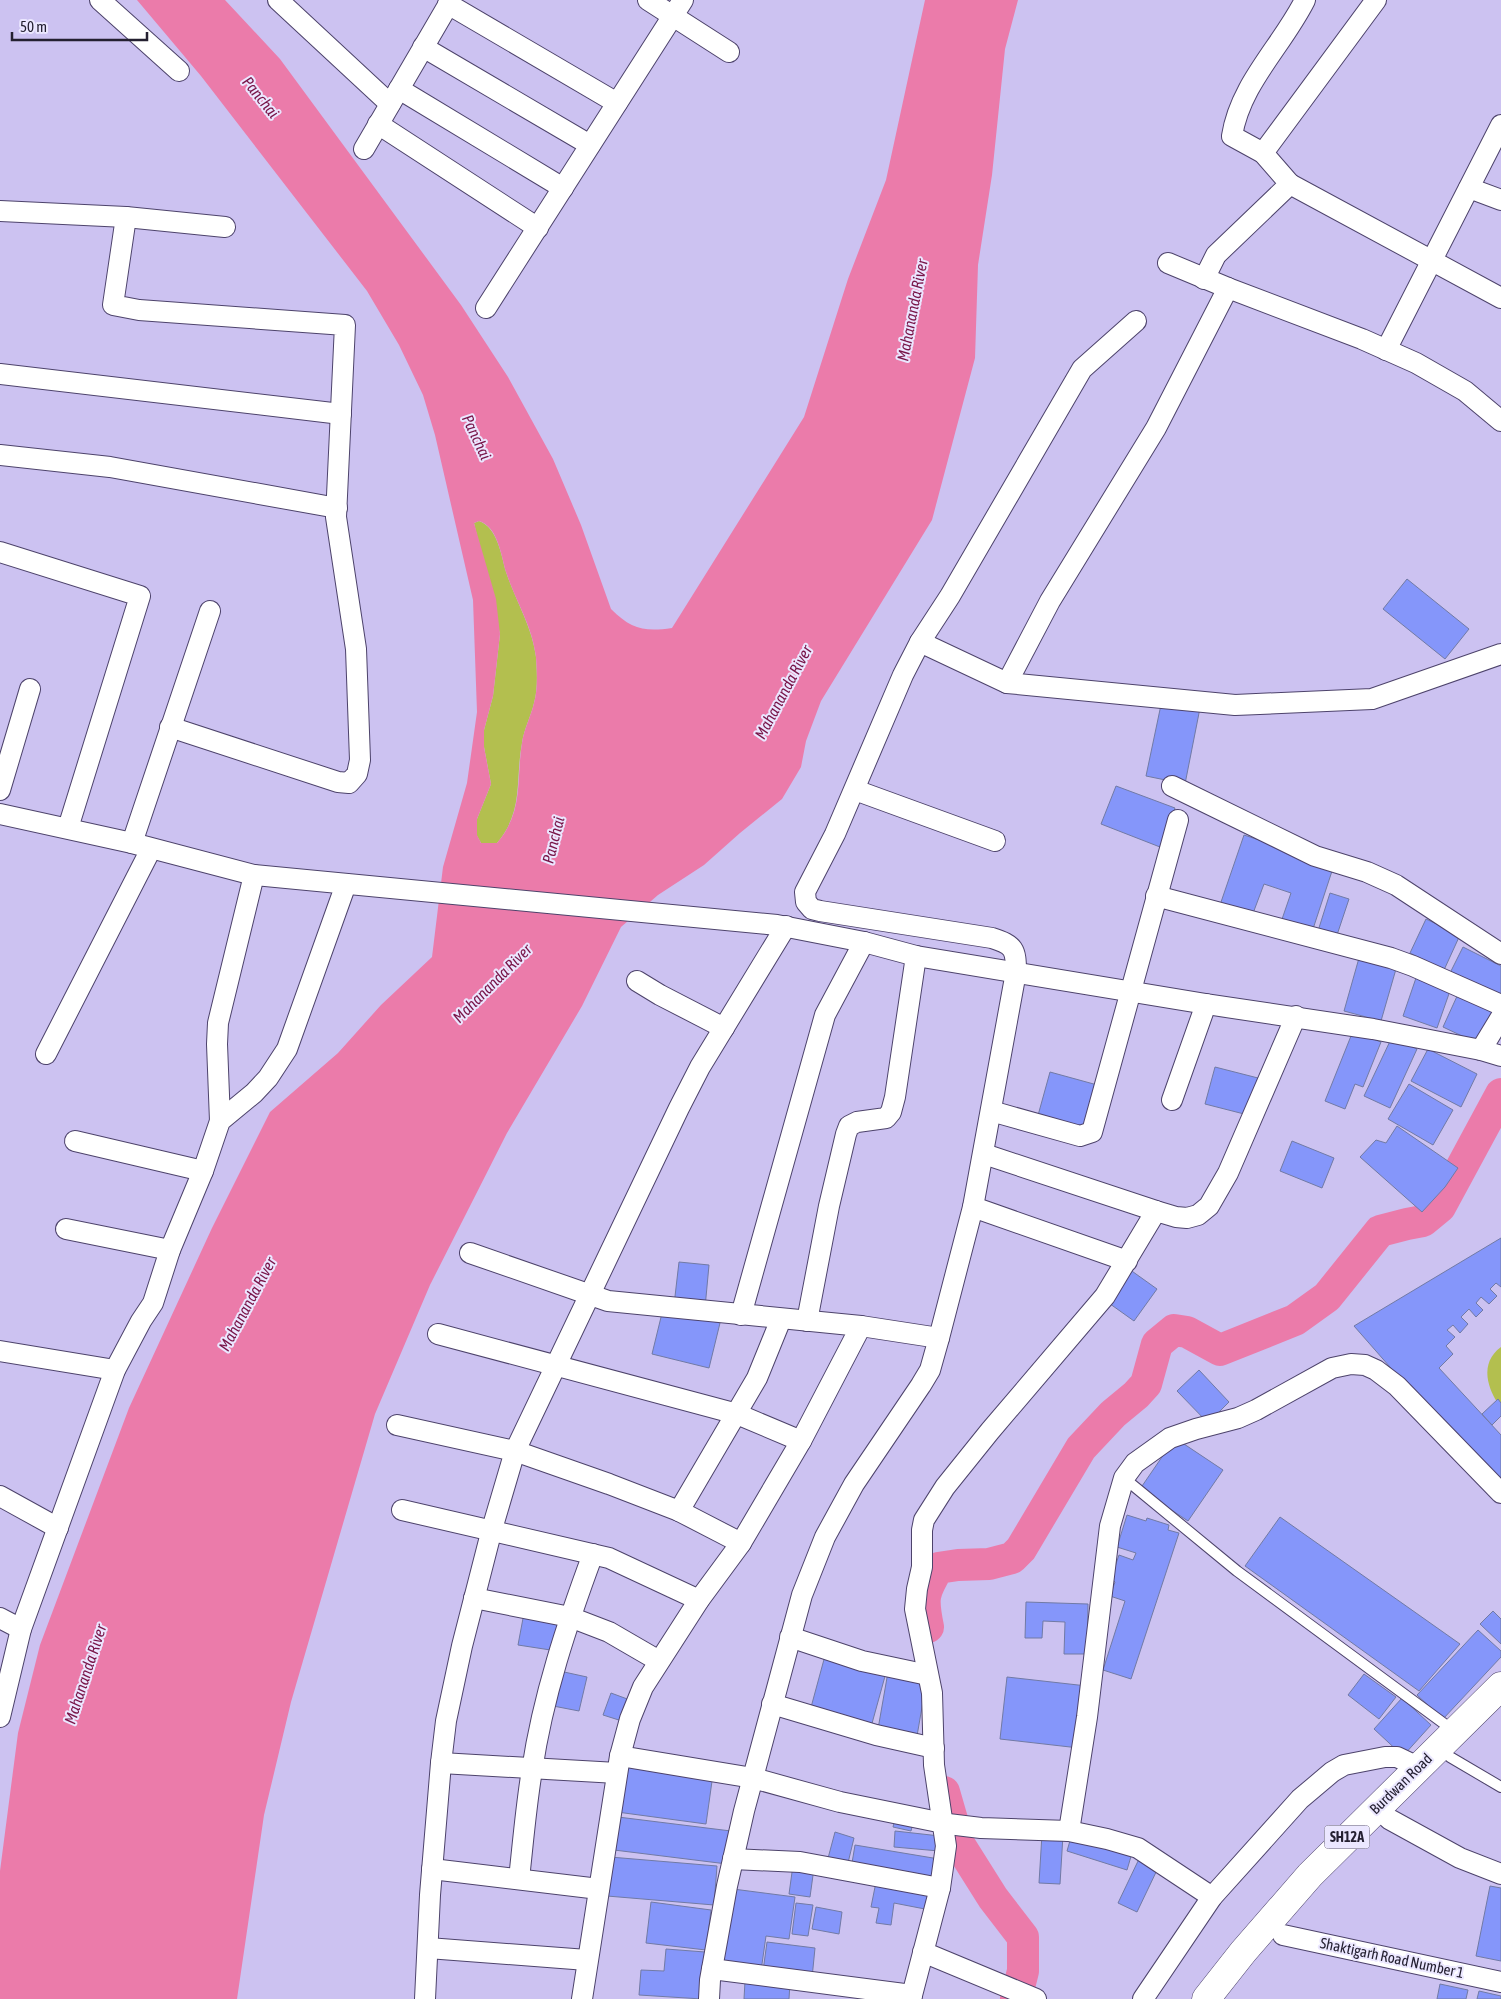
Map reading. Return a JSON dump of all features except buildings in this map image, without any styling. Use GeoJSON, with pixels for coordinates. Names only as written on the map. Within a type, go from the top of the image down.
{"type":"FeatureCollection","features":[{"type":"Feature","properties":{"kind":"main road","name":"Burdwan Road"},"geometry":{"type":"LineString","coordinates":[[1228,1999],[1283,1935],[1389,1819],[1501,1686]]}},
{"type":"Feature","properties":{"kind":"main road","name":"Burdwan Road"},"geometry":{"type":"LineString","coordinates":[[1206,1999],[1243,1952],[1310,1875],[1418,1767],[1501,1708]]}},
{"type":"Feature","properties":{"kind":"street"},"geometry":{"type":"LineString","coordinates":[[100,0],[179,71]]}},
{"type":"Feature","properties":{"kind":"street"},"geometry":{"type":"LineString","coordinates":[[278,0],[394,96],[563,188]]}},
{"type":"Feature","properties":{"kind":"street"},"geometry":{"type":"LineString","coordinates":[[648,0],[678,7],[729,52]]}},
{"type":"Feature","properties":{"kind":"street"},"geometry":{"type":"LineString","coordinates":[[1305,0],[1298,14],[1254,80],[1234,120],[1232,136],[1262,153],[1290,184],[1501,298]]}},
{"type":"Feature","properties":{"kind":"street"},"geometry":{"type":"LineString","coordinates":[[1262,153],[1376,0]]}},
{"type":"Feature","properties":{"kind":"street"},"geometry":{"type":"LineString","coordinates":[[364,149],[450,2],[617,103]]}},
{"type":"Feature","properties":{"kind":"street"},"geometry":{"type":"LineString","coordinates":[[486,308],[678,7]]}},
{"type":"Feature","properties":{"kind":"street"},"geometry":{"type":"LineString","coordinates":[[423,47],[590,145]]}},
{"type":"Feature","properties":{"kind":"street"},"geometry":{"type":"LineString","coordinates":[[378,124],[538,228]]}},
{"type":"Feature","properties":{"kind":"street"},"geometry":{"type":"LineString","coordinates":[[1386,350],[1501,125]]}},
{"type":"Feature","properties":{"kind":"street"},"geometry":{"type":"LineString","coordinates":[[1204,279],[1216,255],[1290,184]]}},
{"type":"Feature","properties":{"kind":"street"},"geometry":{"type":"LineString","coordinates":[[1469,188],[1501,200]]}},
{"type":"Feature","properties":{"kind":"street"},"geometry":{"type":"LineString","coordinates":[[0,212],[126,217],[225,227]]}},
{"type":"Feature","properties":{"kind":"street"},"geometry":{"type":"LineString","coordinates":[[126,217],[113,304],[139,310],[345,325],[336,517],[356,648],[360,760],[354,779],[349,783],[338,782],[170,727]]}},
{"type":"Feature","properties":{"kind":"street"},"geometry":{"type":"LineString","coordinates":[[1168,262],[1204,279],[1362,339],[1416,363],[1464,391],[1501,421]]}},
{"type":"Feature","properties":{"kind":"street"},"geometry":{"type":"LineString","coordinates":[[1007,683],[1050,601],[1156,428],[1228,288]]}},
{"type":"Feature","properties":{"kind":"street"},"geometry":{"type":"LineString","coordinates":[[709,1999],[712,1969],[733,1859],[802,1595],[825,1537],[854,1484],[930,1370],[973,1207],[1016,972],[1014,950],[1005,942],[992,938],[812,909],[806,902],[805,892],[855,790],[903,675],[920,642],[954,588],[1082,368],[1136,321]]}},
{"type":"Feature","properties":{"kind":"street"},"geometry":{"type":"LineString","coordinates":[[0,374],[341,414]]}},
{"type":"Feature","properties":{"kind":"street"},"geometry":{"type":"LineString","coordinates":[[0,455],[110,467],[337,508]]}},
{"type":"Feature","properties":{"kind":"street"},"geometry":{"type":"LineString","coordinates":[[0,552],[140,596],[68,828]]}},
{"type":"Feature","properties":{"kind":"street"},"geometry":{"type":"LineString","coordinates":[[46,1054],[142,846],[170,727],[210,611]]}},
{"type":"Feature","properties":{"kind":"street"},"geometry":{"type":"LineString","coordinates":[[920,642],[1007,683],[1235,706],[1372,699],[1501,654]]}},
{"type":"Feature","properties":{"kind":"street"},"geometry":{"type":"LineString","coordinates":[[0,790],[30,689]]}},
{"type":"Feature","properties":{"kind":"street"},"geometry":{"type":"LineString","coordinates":[[1172,786],[1315,856],[1367,872],[1396,885],[1501,954]]}},
{"type":"Feature","properties":{"kind":"street"},"geometry":{"type":"LineString","coordinates":[[855,790],[995,841]]}},
{"type":"Feature","properties":{"kind":"street"},"geometry":{"type":"LineString","coordinates":[[0,814],[68,828],[254,875],[778,925],[864,942],[916,956],[1206,1004],[1373,1029],[1481,1050],[1501,1056]]}},
{"type":"Feature","properties":{"kind":"street"},"geometry":{"type":"LineString","coordinates":[[992,1110],[1080,1136],[1092,1132],[1114,1055],[1129,991],[1178,820]]}},
{"type":"Feature","properties":{"kind":"street"},"geometry":{"type":"LineString","coordinates":[[0,1718],[21,1629],[115,1370],[141,1321],[153,1303],[170,1250],[220,1121],[218,1023],[254,875]]}},
{"type":"Feature","properties":{"kind":"street"},"geometry":{"type":"LineString","coordinates":[[220,1121],[254,1093],[268,1078],[287,1049],[346,884]]}},
{"type":"Feature","properties":{"kind":"street"},"geometry":{"type":"LineString","coordinates":[[1156,896],[1391,958],[1501,1005]]}},
{"type":"Feature","properties":{"kind":"street"},"geometry":{"type":"LineString","coordinates":[[425,1999],[432,1869],[446,1721],[474,1598],[515,1451],[679,1108],[724,1028],[778,925]]}},
{"type":"Feature","properties":{"kind":"street"},"geometry":{"type":"LineString","coordinates":[[741,1315],[825,1014],[864,942]]}},
{"type":"Feature","properties":{"kind":"street"},"geometry":{"type":"LineString","coordinates":[[807,1321],[829,1206],[849,1126],[857,1122],[886,1118],[891,1112],[916,956]]}},
{"type":"Feature","properties":{"kind":"street"},"geometry":{"type":"LineString","coordinates":[[637,981],[724,1028]]}},
{"type":"Feature","properties":{"kind":"street"},"geometry":{"type":"LineString","coordinates":[[1172,1100],[1206,1004]]}},
{"type":"Feature","properties":{"kind":"street"},"geometry":{"type":"LineString","coordinates":[[984,1154],[1176,1217],[1187,1218],[1198,1215],[1209,1206],[1228,1173],[1296,1016]]}},
{"type":"Feature","properties":{"kind":"street"},"geometry":{"type":"LineString","coordinates":[[1481,1050],[1501,1017]]}},
{"type":"Feature","properties":{"kind":"street"},"geometry":{"type":"LineString","coordinates":[[75,1142],[202,1171]]}},
{"type":"Feature","properties":{"kind":"street"},"geometry":{"type":"LineString","coordinates":[[973,1207],[1126,1261]]}},
{"type":"Feature","properties":{"kind":"street"},"geometry":{"type":"LineString","coordinates":[[712,1969],[911,1997],[940,1888],[951,1824],[934,1748],[932,1693],[916,1609],[917,1589],[922,1567],[922,1530],[924,1520],[945,1487],[1105,1296],[1156,1211]]}},
{"type":"Feature","properties":{"kind":"street"},"geometry":{"type":"LineString","coordinates":[[66,1229],[170,1250]]}},
{"type":"Feature","properties":{"kind":"street"},"geometry":{"type":"LineString","coordinates":[[470,1253],[589,1296],[608,1301],[861,1326],[939,1338]]}},
{"type":"Feature","properties":{"kind":"street"},"geometry":{"type":"LineString","coordinates":[[679,1511],[738,1414],[757,1378],[781,1319]]}},
{"type":"Feature","properties":{"kind":"street"},"geometry":{"type":"LineString","coordinates":[[582,1999],[618,1765],[630,1719],[643,1687],[699,1600],[741,1543],[801,1441],[861,1326]]}},
{"type":"Feature","properties":{"kind":"street"},"geometry":{"type":"LineString","coordinates":[[438,1334],[738,1414],[801,1441]]}},
{"type":"Feature","properties":{"kind":"street"},"geometry":{"type":"LineString","coordinates":[[0,1351],[115,1370]]}},
{"type":"Feature","properties":{"kind":"street"},"geometry":{"type":"LineString","coordinates":[[1069,1831],[1087,1717],[1110,1526],[1124,1478],[1134,1463],[1170,1438],[1247,1414],[1332,1368],[1351,1364],[1365,1365],[1376,1370],[1397,1386],[1501,1494]]}},
{"type":"Feature","properties":{"kind":"street"},"geometry":{"type":"LineString","coordinates":[[397,1424],[515,1451],[610,1484],[679,1511],[741,1543]]}},
{"type":"Feature","properties":{"kind":"street"},"geometry":{"type":"LineString","coordinates":[[0,1496],[58,1528]]}},
{"type":"Feature","properties":{"kind":"street"},"geometry":{"type":"LineString","coordinates":[[402,1510],[609,1558],[699,1600]]}},
{"type":"Feature","properties":{"kind":"street"},"geometry":{"type":"LineString","coordinates":[[519,1879],[532,1768],[553,1677],[570,1617],[593,1554]]}},
{"type":"Feature","properties":{"kind":"street"},"geometry":{"type":"LineString","coordinates":[[474,1598],[570,1617],[609,1632],[659,1661]]}},
{"type":"Feature","properties":{"kind":"street"},"geometry":{"type":"LineString","coordinates":[[0,1618],[21,1629]]}},
{"type":"Feature","properties":{"kind":"street"},"geometry":{"type":"LineString","coordinates":[[790,1637],[862,1661],[928,1675]]}},
{"type":"Feature","properties":{"kind":"street"},"geometry":{"type":"LineString","coordinates":[[772,1704],[876,1735],[934,1748]]}},
{"type":"Feature","properties":{"kind":"street"},"geometry":{"type":"LineString","coordinates":[[1143,1999],[1212,1897],[1300,1799],[1332,1772],[1344,1765],[1385,1757],[1397,1757],[1418,1767]]}},
{"type":"Feature","properties":{"kind":"street"},"geometry":{"type":"LineString","coordinates":[[441,1763],[532,1768],[618,1765],[753,1778],[840,1802],[951,1824],[1069,1831],[1108,1839],[1138,1848],[1212,1897]]}},
{"type":"Feature","properties":{"kind":"street"},"geometry":{"type":"LineString","coordinates":[[1389,1819],[1460,1858],[1501,1874]]}},
{"type":"Feature","properties":{"kind":"street"},"geometry":{"type":"LineString","coordinates":[[733,1859],[800,1862],[940,1888]]}},
{"type":"Feature","properties":{"kind":"street"},"geometry":{"type":"LineString","coordinates":[[432,1869],[599,1889]]}},
{"type":"Feature","properties":{"kind":"street","name":"Shaktigarh Road Number 1"},"geometry":{"type":"LineString","coordinates":[[1283,1935],[1501,1982]]}},
{"type":"Feature","properties":{"kind":"street"},"geometry":{"type":"LineString","coordinates":[[428,1948],[587,1960]]}},
{"type":"Feature","properties":{"kind":"street"},"geometry":{"type":"LineString","coordinates":[[923,1952],[1036,1999]]}},
{"type":"Feature","properties":{"kind":"lane"},"geometry":{"type":"LineString","coordinates":[[1124,1478],[1452,1744],[1501,1787]]}},
{"type":"Feature","properties":{"kind":"green space"},"geometry":{"type":"Polygon","coordinates":[[[479,521],[491,530],[498,543],[506,572],[531,635],[536,657],[536,692],[522,743],[515,807],[506,831],[497,843],[481,843],[477,836],[477,819],[491,784],[484,747],[484,730],[493,696],[500,634],[474,523],[479,521]]]}},
{"type":"Feature","properties":{"kind":"green space"},"geometry":{"type":"Polygon","coordinates":[[[1501,1347],[1501,1408],[1489,1385],[1488,1368],[1494,1353],[1501,1347]]]}},
{"type":"Feature","properties":{"kind":"water"},"geometry":{"type":"Polygon","coordinates":[[[137,0],[225,0],[280,59],[461,305],[508,377],[553,459],[581,525],[611,609],[625,621],[638,628],[653,630],[672,628],[804,417],[848,279],[886,180],[925,0],[1018,0],[1005,49],[992,175],[978,265],[975,358],[932,520],[821,701],[806,741],[801,767],[782,799],[704,865],[658,895],[621,927],[582,1006],[507,1133],[430,1285],[375,1414],[291,1702],[264,1815],[237,1999],[0,1999],[0,1871],[18,1733],[40,1645],[129,1408],[212,1228],[270,1112],[338,1053],[381,1005],[432,957],[443,867],[467,783],[477,712],[473,600],[435,435],[423,395],[399,345],[367,291],[201,76],[137,0]],[[479,521],[474,523],[496,599],[500,634],[493,696],[484,730],[484,747],[491,784],[477,819],[477,835],[481,843],[497,843],[506,831],[515,807],[522,743],[533,708],[537,686],[537,669],[531,634],[506,572],[498,542],[491,529],[479,521]]]}},
{"type":"Feature","properties":{"kind":"waterway"},"geometry":{"type":"LineString","coordinates":[[928,1627],[925,1596],[938,1568],[989,1564],[1012,1558],[1021,1549],[1081,1448],[1113,1414],[1146,1384],[1157,1344],[1174,1330],[1187,1332],[1220,1350],[1295,1320],[1327,1297],[1380,1231],[1423,1221],[1440,1207],[1501,1094]]}},
{"type":"Feature","properties":{"kind":"waterway"},"geometry":{"type":"LineString","coordinates":[[944,1792],[959,1844],[993,1898],[1023,1937],[1023,1971],[1016,1999]]}},
{"type":"Feature","properties":{"kind":"water label","name":"Panchai"},"geometry":{"type":"Point","coordinates":[261,97]}},
{"type":"Feature","properties":{"kind":"water label","name":"Mahananda River"},"geometry":{"type":"Point","coordinates":[912,310]}},
{"type":"Feature","properties":{"kind":"water label","name":"Panchai"},"geometry":{"type":"Point","coordinates":[477,437]}},
{"type":"Feature","properties":{"kind":"water label","name":"Mahananda River"},"geometry":{"type":"Point","coordinates":[783,692]}},
{"type":"Feature","properties":{"kind":"water label","name":"Panchai"},"geometry":{"type":"Point","coordinates":[553,840]}},
{"type":"Feature","properties":{"kind":"water label","name":"Mahananda River"},"geometry":{"type":"Point","coordinates":[492,983]}},
{"type":"Feature","properties":{"kind":"water label","name":"Mahananda River"},"geometry":{"type":"Point","coordinates":[247,1304]}},
{"type":"Feature","properties":{"kind":"water label","name":"Mahananda River"},"geometry":{"type":"Point","coordinates":[85,1674]}}]}
